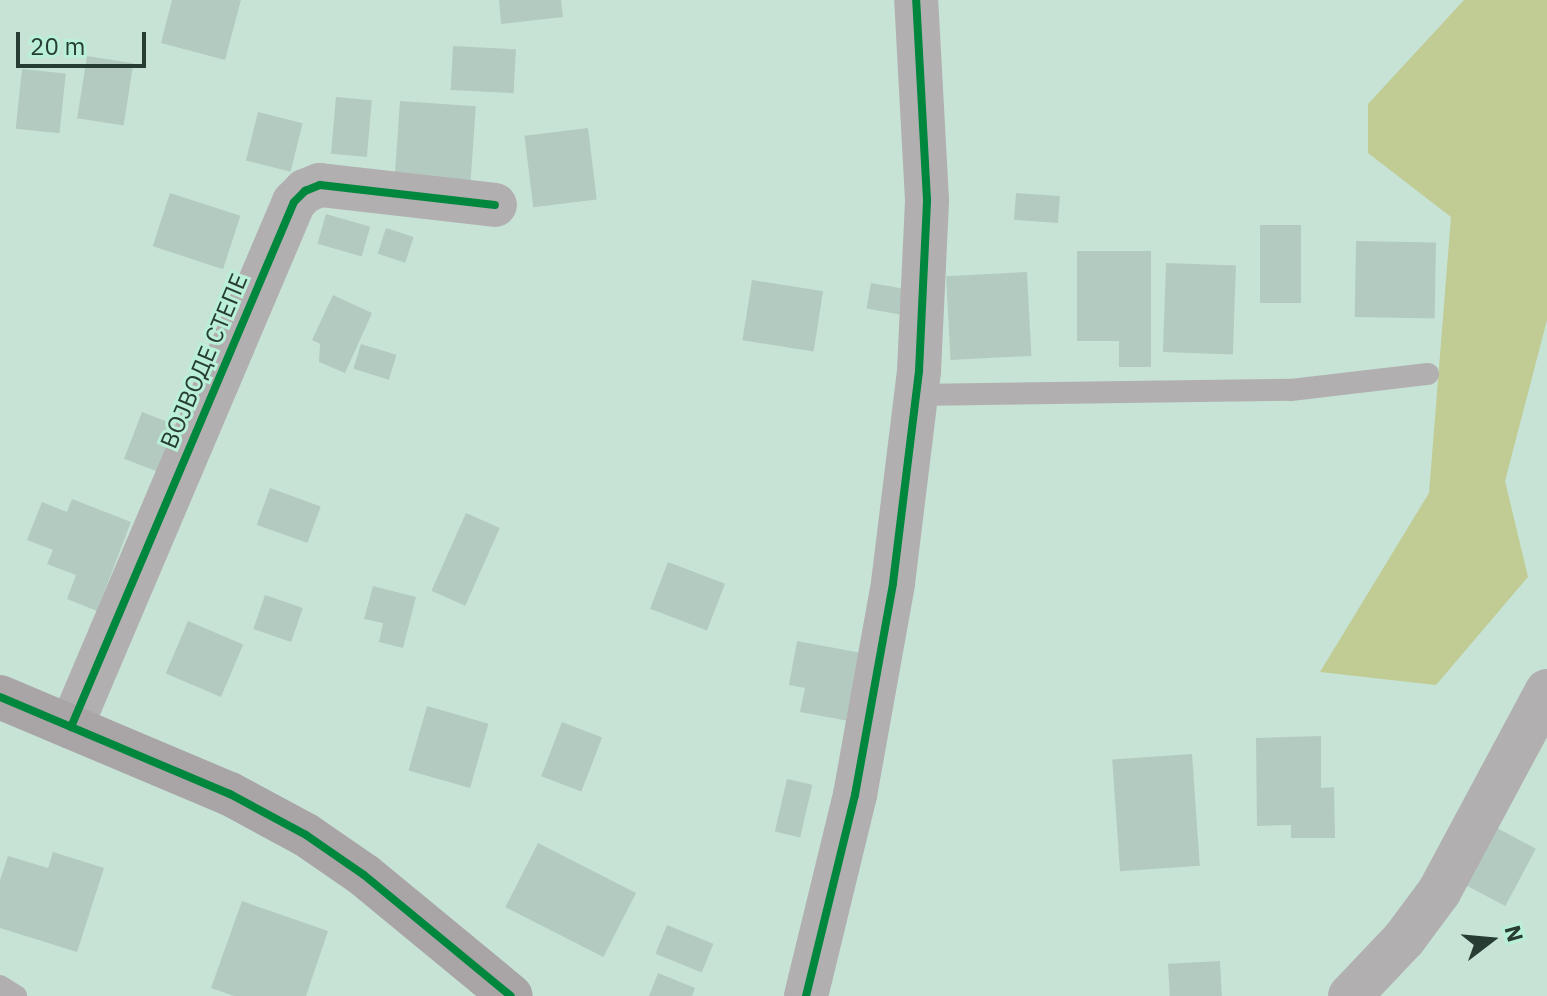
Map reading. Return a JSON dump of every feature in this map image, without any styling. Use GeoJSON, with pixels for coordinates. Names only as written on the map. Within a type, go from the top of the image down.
{"type":"FeatureCollection","features":[{"type":"Feature","properties":{"kind":"street"},"geometry":{"type":"LineString","coordinates":[[806,996],[855,795],[893,583],[916,395],[927,200],[916,0]]}},
{"type":"Feature","properties":{"kind":"street","name":"ВОЈВОДЕ СТЕПЕ"},"geometry":{"type":"LineString","coordinates":[[71,727],[294,202],[305,191],[320,185],[495,205]]}},
{"type":"Feature","properties":{"kind":"street"},"geometry":{"type":"LineString","coordinates":[[1350,996],[1404,939],[1439,892],[1547,691]]}},
{"type":"Feature","properties":{"kind":"street"},"geometry":{"type":"LineString","coordinates":[[0,697],[230,794],[306,835],[364,875],[511,996]]}},
{"type":"Feature","properties":{"kind":"lane"},"geometry":{"type":"LineString","coordinates":[[916,395],[1291,390],[1428,374]]}},
{"type":"Feature","properties":{"kind":"lane"},"geometry":{"type":"LineString","coordinates":[[0,986],[16,996]]}},
{"type":"Feature","properties":{"kind":"green space"},"geometry":{"type":"Polygon","coordinates":[[[1464,0],[1547,0],[1547,320],[1505,481],[1528,577],[1436,685],[1320,672],[1429,493],[1451,217],[1368,153],[1368,104],[1464,0]]]}},
{"type":"Feature","properties":{"kind":"building"},"geometry":{"type":"Polygon","coordinates":[[[172,0],[241,0],[225,60],[161,43],[172,0]]]}},
{"type":"Feature","properties":{"kind":"building"},"geometry":{"type":"Polygon","coordinates":[[[499,0],[561,0],[563,17],[501,24],[499,0]]]}},
{"type":"Feature","properties":{"kind":"building"},"geometry":{"type":"Polygon","coordinates":[[[453,46],[516,49],[514,93],[451,90],[453,46]]]}},
{"type":"Feature","properties":{"kind":"building"},"geometry":{"type":"Polygon","coordinates":[[[87,56],[133,63],[124,126],[77,118],[87,56]]]}},
{"type":"Feature","properties":{"kind":"building"},"geometry":{"type":"Polygon","coordinates":[[[22,69],[66,74],[59,133],[16,129],[22,69]]]}},
{"type":"Feature","properties":{"kind":"building"},"geometry":{"type":"Polygon","coordinates":[[[336,97],[372,100],[367,157],[331,154],[336,97]]]}},
{"type":"Feature","properties":{"kind":"building"},"geometry":{"type":"Polygon","coordinates":[[[400,101],[476,106],[470,190],[394,185],[400,101]]]}},
{"type":"Feature","properties":{"kind":"building"},"geometry":{"type":"Polygon","coordinates":[[[258,112],[303,123],[291,172],[246,161],[258,112]]]}},
{"type":"Feature","properties":{"kind":"building"},"geometry":{"type":"Polygon","coordinates":[[[588,128],[597,199],[533,207],[524,136],[588,128]]]}},
{"type":"Feature","properties":{"kind":"building"},"geometry":{"type":"Polygon","coordinates":[[[170,193],[240,216],[223,269],[153,246],[170,193]]]}},
{"type":"Feature","properties":{"kind":"building"},"geometry":{"type":"Polygon","coordinates":[[[1016,193],[1060,196],[1058,223],[1014,220],[1016,193]]]}},
{"type":"Feature","properties":{"kind":"building"},"geometry":{"type":"Polygon","coordinates":[[[326,214],[370,227],[362,256],[317,244],[326,214]]]}},
{"type":"Feature","properties":{"kind":"building"},"geometry":{"type":"Polygon","coordinates":[[[1260,225],[1301,225],[1301,303],[1260,303],[1260,225]]]}},
{"type":"Feature","properties":{"kind":"building"},"geometry":{"type":"Polygon","coordinates":[[[386,228],[414,237],[405,263],[378,254],[386,228]]]}},
{"type":"Feature","properties":{"kind":"building"},"geometry":{"type":"Polygon","coordinates":[[[1356,241],[1436,242],[1435,318],[1355,317],[1356,241]]]}},
{"type":"Feature","properties":{"kind":"building"},"geometry":{"type":"Polygon","coordinates":[[[1077,251],[1151,251],[1151,367],[1119,367],[1119,341],[1077,341],[1077,251]]]}},
{"type":"Feature","properties":{"kind":"building"},"geometry":{"type":"Polygon","coordinates":[[[1166,263],[1236,265],[1233,354],[1163,352],[1166,263]]]}},
{"type":"Feature","properties":{"kind":"building"},"geometry":{"type":"Polygon","coordinates":[[[1027,272],[1031,356],[951,360],[946,276],[1027,272]]]}},
{"type":"Feature","properties":{"kind":"building"},"geometry":{"type":"Polygon","coordinates":[[[752,280],[823,291],[814,352],[742,340],[752,280]]]}},
{"type":"Feature","properties":{"kind":"building"},"geometry":{"type":"Polygon","coordinates":[[[871,283],[909,290],[905,315],[866,309],[871,283]]]}},
{"type":"Feature","properties":{"kind":"building"},"geometry":{"type":"Polygon","coordinates":[[[333,295],[372,313],[345,373],[319,362],[320,344],[312,340],[333,295]]]}},
{"type":"Feature","properties":{"kind":"building"},"geometry":{"type":"Polygon","coordinates":[[[361,344],[396,355],[389,380],[353,369],[361,344]]]}},
{"type":"Feature","properties":{"kind":"building"},"geometry":{"type":"Polygon","coordinates":[[[142,412],[178,426],[160,473],[124,459],[142,412]]]}},
{"type":"Feature","properties":{"kind":"building"},"geometry":{"type":"Polygon","coordinates":[[[270,488],[321,506],[307,543],[257,525],[270,488]]]}},
{"type":"Feature","properties":{"kind":"building"},"geometry":{"type":"Polygon","coordinates":[[[72,499],[131,522],[97,611],[67,599],[76,575],[47,564],[53,550],[27,540],[42,502],[67,512],[72,499]]]}},
{"type":"Feature","properties":{"kind":"building"},"geometry":{"type":"Polygon","coordinates":[[[466,513],[500,528],[465,606],[431,591],[466,513]]]}},
{"type":"Feature","properties":{"kind":"building"},"geometry":{"type":"Polygon","coordinates":[[[668,562],[725,584],[707,631],[650,609],[668,562]]]}},
{"type":"Feature","properties":{"kind":"building"},"geometry":{"type":"Polygon","coordinates":[[[373,586],[416,597],[403,648],[379,642],[383,623],[364,619],[373,586]]]}},
{"type":"Feature","properties":{"kind":"building"},"geometry":{"type":"Polygon","coordinates":[[[265,595],[303,608],[291,642],[253,629],[265,595]]]}},
{"type":"Feature","properties":{"kind":"building"},"geometry":{"type":"Polygon","coordinates":[[[188,621],[243,644],[221,697],[166,673],[188,621]]]}},
{"type":"Feature","properties":{"kind":"building"},"geometry":{"type":"Polygon","coordinates":[[[797,641],[867,654],[854,722],[800,712],[805,688],[789,685],[797,641]]]}},
{"type":"Feature","properties":{"kind":"building"},"geometry":{"type":"Polygon","coordinates":[[[427,706],[489,724],[470,788],[409,770],[427,706]]]}},
{"type":"Feature","properties":{"kind":"building"},"geometry":{"type":"Polygon","coordinates":[[[562,722],[602,737],[581,792],[541,776],[562,722]]]}},
{"type":"Feature","properties":{"kind":"building"},"geometry":{"type":"Polygon","coordinates":[[[1321,736],[1321,788],[1334,787],[1335,838],[1291,838],[1291,825],[1257,826],[1256,738],[1321,736]]]}},
{"type":"Feature","properties":{"kind":"building"},"geometry":{"type":"Polygon","coordinates":[[[1192,754],[1200,866],[1120,871],[1112,760],[1192,754]]]}},
{"type":"Feature","properties":{"kind":"building"},"geometry":{"type":"Polygon","coordinates":[[[787,779],[812,785],[800,837],[775,832],[787,779]]]}},
{"type":"Feature","properties":{"kind":"building"},"geometry":{"type":"Polygon","coordinates":[[[1497,828],[1536,849],[1505,906],[1466,885],[1497,828]]]}},
{"type":"Feature","properties":{"kind":"building"},"geometry":{"type":"Polygon","coordinates":[[[538,843],[636,893],[603,957],[505,907],[538,843]]]}},
{"type":"Feature","properties":{"kind":"building"},"geometry":{"type":"Polygon","coordinates":[[[53,852],[104,868],[77,952],[0,928],[0,880],[8,856],[48,868],[53,852]]]}},
{"type":"Feature","properties":{"kind":"building"},"geometry":{"type":"Polygon","coordinates":[[[242,901],[328,931],[306,996],[234,996],[211,988],[242,901]]]}},
{"type":"Feature","properties":{"kind":"building"},"geometry":{"type":"Polygon","coordinates":[[[667,925],[713,944],[702,972],[655,954],[667,925]]]}},
{"type":"Feature","properties":{"kind":"building"},"geometry":{"type":"Polygon","coordinates":[[[1220,961],[1222,996],[1170,996],[1168,964],[1220,961]]]}},
{"type":"Feature","properties":{"kind":"building"},"geometry":{"type":"Polygon","coordinates":[[[658,973],[695,988],[692,996],[649,996],[658,973]]]}},
{"type":"Feature","properties":{"kind":"cycle path"},"geometry":{"type":"LineString","coordinates":[[806,996],[855,795],[893,583],[919,371],[927,200],[916,0]]}},
{"type":"Feature","properties":{"kind":"cycle path"},"geometry":{"type":"LineString","coordinates":[[71,727],[294,202],[305,191],[320,185],[495,205]]}},
{"type":"Feature","properties":{"kind":"cycle path"},"geometry":{"type":"LineString","coordinates":[[0,697],[230,794],[306,835],[364,875],[511,996]]}}]}
